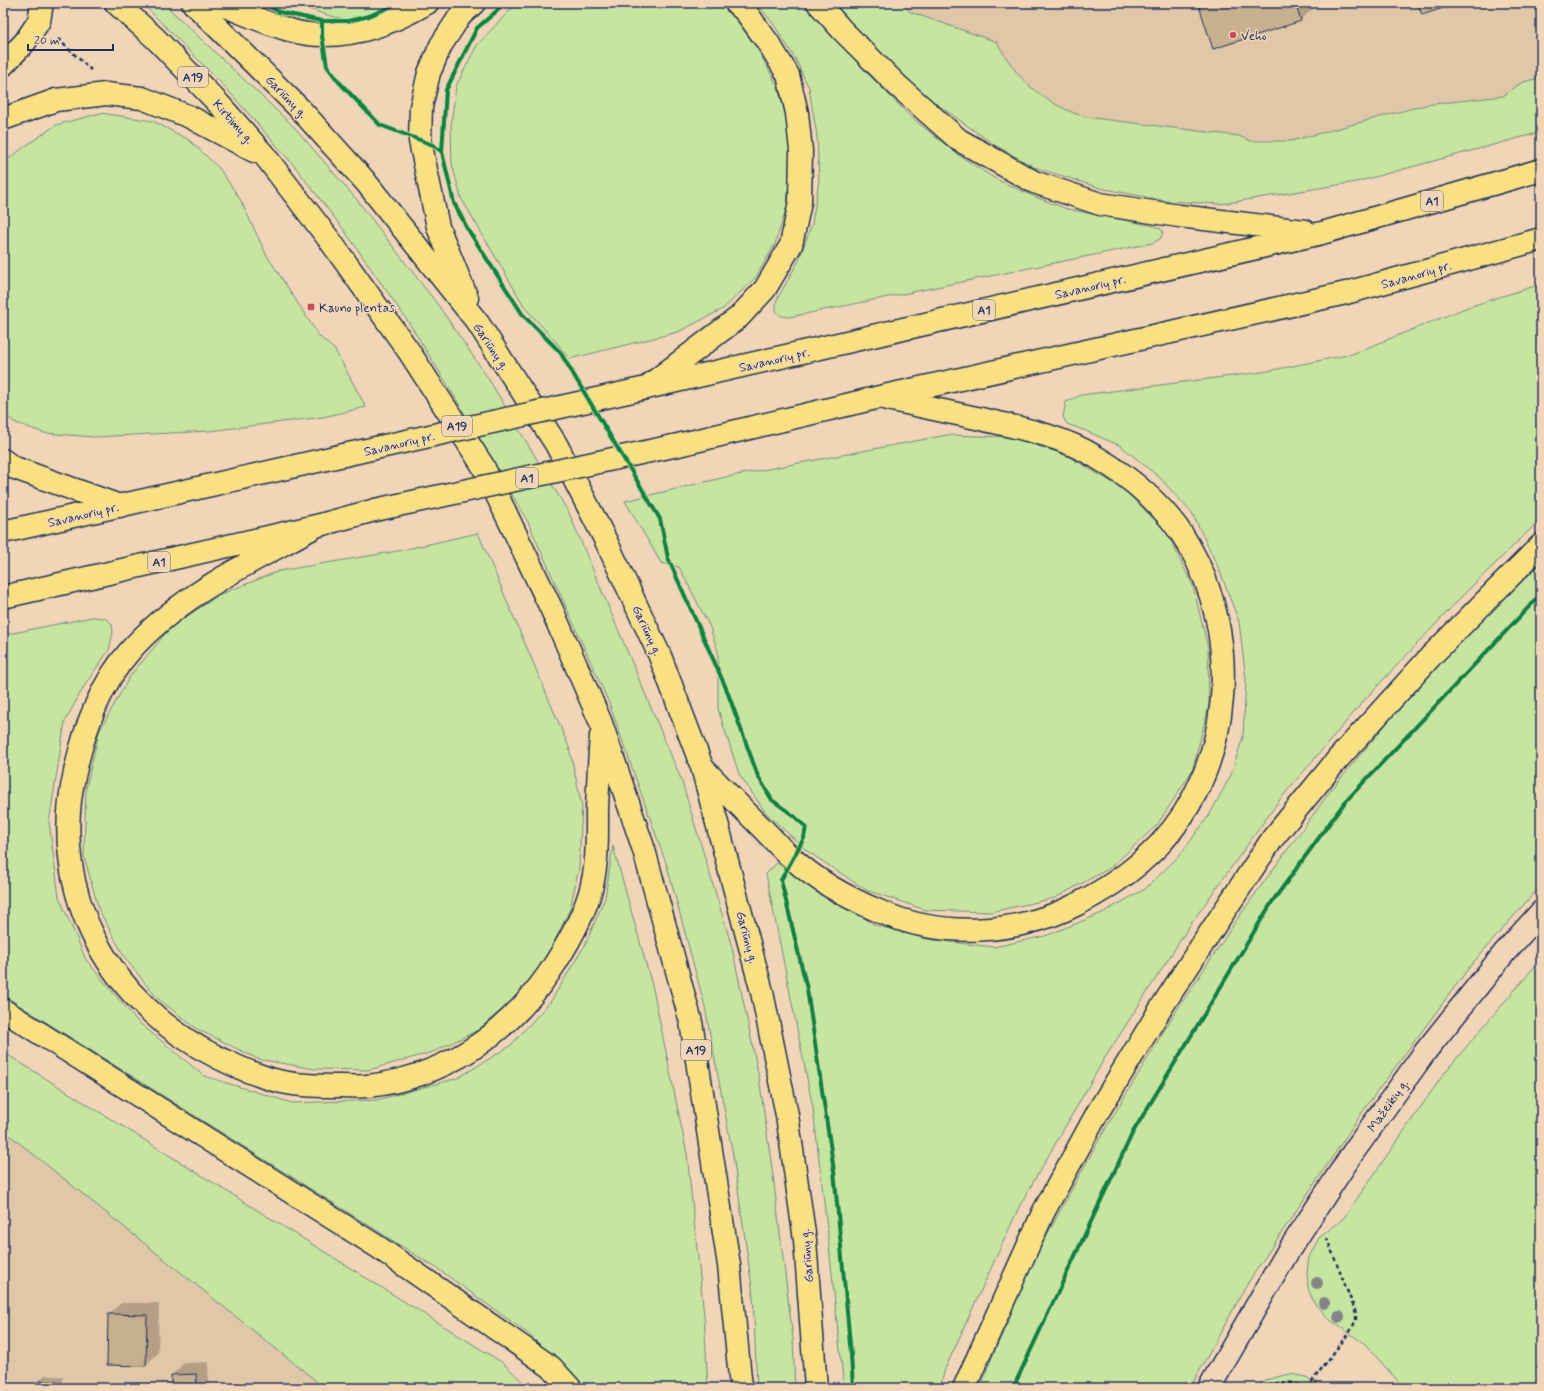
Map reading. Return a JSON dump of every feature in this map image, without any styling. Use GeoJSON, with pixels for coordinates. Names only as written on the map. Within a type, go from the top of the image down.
{"type":"FeatureCollection","features":[{"type":"Feature","properties":{"kind":"highway","name":"Kirtimų g."},"geometry":{"type":"LineString","coordinates":[[116,3],[155,38],[204,88],[265,156]]}},
{"type":"Feature","properties":{"kind":"highway","name":"Gariūnų g."},"geometry":{"type":"LineString","coordinates":[[193,3],[299,108],[365,181],[478,323],[556,444],[606,541],[660,656],[702,767],[762,992],[787,1115],[805,1240],[816,1388]]}},
{"type":"Feature","properties":{"kind":"highway"},"geometry":{"type":"LineString","coordinates":[[217,3],[290,30],[322,36],[352,33],[391,22],[427,3]]}},
{"type":"Feature","properties":{"kind":"highway"},"geometry":{"type":"LineString","coordinates":[[474,3],[460,16],[441,45],[429,73],[421,107],[420,141],[438,228],[478,323]]}},
{"type":"Feature","properties":{"kind":"highway"},"geometry":{"type":"LineString","coordinates":[[646,388],[739,317],[765,290],[791,245],[800,202],[801,150],[797,113],[788,75],[746,12],[736,3]]}},
{"type":"Feature","properties":{"kind":"highway"},"geometry":{"type":"LineString","coordinates":[[818,3],[842,30],[898,86],[959,140],[1034,182],[1100,204],[1179,216],[1322,233]]}},
{"type":"Feature","properties":{"kind":"highway"},"geometry":{"type":"LineString","coordinates":[[3,65],[25,42],[40,12]]}},
{"type":"Feature","properties":{"kind":"highway"},"geometry":{"type":"LineString","coordinates":[[3,119],[56,100],[106,94],[142,98],[190,117],[265,156]]}},
{"type":"Feature","properties":{"kind":"highway","name":"A19"},"geometry":{"type":"LineString","coordinates":[[265,156],[331,242],[408,350],[483,466],[552,610],[601,723],[644,850],[691,1022],[729,1265],[740,1388]]}},
{"type":"Feature","properties":{"kind":"highway","name":"Savanorių pr."},"geometry":{"type":"LineString","coordinates":[[3,532],[646,388],[1322,233],[1541,170]]}},
{"type":"Feature","properties":{"kind":"highway","name":"Savanorių pr."},"geometry":{"type":"LineString","coordinates":[[3,597],[316,526],[375,510],[678,445],[880,397],[1346,294],[1541,239]]}},
{"type":"Feature","properties":{"kind":"highway"},"geometry":{"type":"LineString","coordinates":[[702,767],[793,860],[828,886],[881,913],[916,924],[952,928],[987,929],[1019,925],[1051,916],[1112,885],[1160,844],[1183,814],[1199,786],[1212,754],[1220,720],[1224,683],[1221,646],[1214,607],[1202,571],[1188,543],[1170,519],[1149,497],[1124,476],[1095,456],[1064,441],[1026,429],[880,397]]}},
{"type":"Feature","properties":{"kind":"highway"},"geometry":{"type":"LineString","coordinates":[[3,460],[12,466],[120,506]]}},
{"type":"Feature","properties":{"kind":"highway"},"geometry":{"type":"LineString","coordinates":[[316,526],[185,601],[150,628],[126,654],[107,682],[80,748],[71,787],[67,820],[68,855],[74,884],[86,922],[109,964],[133,994],[164,1024],[201,1049],[244,1070],[282,1082],[316,1086],[368,1086],[407,1078],[442,1065],[468,1052],[503,1025],[518,1011],[540,986],[573,934],[589,895],[596,860],[601,723]]}},
{"type":"Feature","properties":{"kind":"highway"},"geometry":{"type":"LineString","coordinates":[[964,1388],[1044,1211],[1099,1110],[1163,1005],[1273,838],[1337,760],[1432,655],[1541,545]]}},
{"type":"Feature","properties":{"kind":"highway"},"geometry":{"type":"LineString","coordinates":[[3,1010],[378,1247],[551,1367],[570,1388]]}},
{"type":"Feature","properties":{"kind":"street","name":"Mažeikių g."},"geometry":{"type":"LineString","coordinates":[[1209,1388],[1287,1253],[1354,1151],[1424,1052],[1505,952],[1541,912]]}},
{"type":"Feature","properties":{"kind":"path"},"geometry":{"type":"LineString","coordinates":[[40,12],[98,77],[106,94]]}},
{"type":"Feature","properties":{"kind":"path"},"geometry":{"type":"LineString","coordinates":[[1262,1388],[1283,1381],[1307,1388],[1351,1330],[1356,1320],[1356,1312],[1315,1210]]}},
{"type":"Feature","properties":{"kind":"shaded area"},"geometry":{"type":"Polygon","coordinates":[[[902,3],[1541,3],[1541,77],[1521,83],[1503,96],[1425,105],[1291,141],[1250,141],[1239,136],[1085,117],[1068,111],[1049,100],[1027,83],[1010,65],[997,42],[910,12],[902,3]]]}},
{"type":"Feature","properties":{"kind":"shaded area"},"geometry":{"type":"Polygon","coordinates":[[[3,1130],[325,1388],[3,1388],[3,1130]]]}},
{"type":"Feature","properties":{"kind":"green space"},"geometry":{"type":"Polygon","coordinates":[[[147,3],[163,3],[294,127],[357,200],[438,305],[488,378],[569,513],[681,779],[732,947],[759,1077],[793,1339],[795,1388],[757,1388],[753,1294],[733,1155],[705,1007],[667,866],[609,703],[528,522],[449,387],[407,320],[344,230],[292,163],[225,87],[145,6],[147,3]]]}},
{"type":"Feature","properties":{"kind":"green space"},"geometry":{"type":"Polygon","coordinates":[[[294,3],[394,3],[371,14],[353,19],[342,19],[294,3]]]}},
{"type":"Feature","properties":{"kind":"green space"},"geometry":{"type":"Polygon","coordinates":[[[522,3],[720,3],[737,21],[758,50],[777,85],[787,117],[791,155],[787,206],[775,244],[756,277],[723,309],[678,332],[569,359],[557,343],[526,309],[461,198],[452,164],[451,125],[456,86],[477,45],[510,10],[522,3]]]}},
{"type":"Feature","properties":{"kind":"green space"},"geometry":{"type":"Polygon","coordinates":[[[756,3],[804,3],[867,73],[911,117],[957,154],[994,178],[1028,194],[1067,209],[1154,226],[1161,229],[1163,233],[1160,239],[1152,243],[790,317],[781,316],[776,311],[776,301],[798,262],[812,224],[819,180],[817,136],[809,88],[795,58],[772,22],[756,3]]]}},
{"type":"Feature","properties":{"kind":"green space"},"geometry":{"type":"Polygon","coordinates":[[[834,3],[902,3],[910,12],[997,42],[1006,58],[1033,89],[1053,103],[1085,117],[1239,136],[1250,141],[1291,141],[1425,105],[1503,96],[1521,83],[1541,77],[1541,132],[1356,182],[1221,204],[1166,201],[1100,188],[1034,167],[993,144],[927,97],[885,61],[834,3]]]}},
{"type":"Feature","properties":{"kind":"green space"},"geometry":{"type":"Polygon","coordinates":[[[101,113],[153,121],[189,140],[219,168],[240,199],[266,254],[319,336],[335,350],[366,407],[323,417],[209,431],[94,437],[44,433],[14,422],[3,413],[3,163],[56,125],[101,113]]]}},
{"type":"Feature","properties":{"kind":"green space"},"geometry":{"type":"Polygon","coordinates":[[[1541,284],[1541,519],[1465,593],[1368,696],[1281,798],[1192,922],[1103,1061],[1020,1205],[945,1369],[940,1388],[844,1388],[813,1108],[766,874],[777,863],[875,925],[926,939],[994,947],[1045,936],[1100,914],[1145,889],[1181,854],[1210,814],[1231,775],[1243,737],[1246,679],[1239,622],[1219,569],[1192,513],[1160,478],[1121,446],[1067,424],[1063,417],[1066,402],[1081,395],[1263,372],[1352,354],[1468,307],[1541,284]]]}},
{"type":"Feature","properties":{"kind":"green space"},"geometry":{"type":"Polygon","coordinates":[[[947,435],[1010,437],[1066,455],[1122,488],[1166,531],[1193,586],[1208,648],[1209,706],[1192,771],[1157,825],[1110,868],[1055,898],[991,912],[926,910],[866,890],[807,851],[766,813],[739,774],[718,709],[718,651],[709,625],[679,567],[661,563],[625,501],[726,477],[947,435]]]}},
{"type":"Feature","properties":{"kind":"green space"},"geometry":{"type":"Polygon","coordinates":[[[478,533],[569,747],[582,806],[579,867],[570,909],[547,957],[518,996],[478,1030],[433,1052],[368,1070],[314,1069],[258,1059],[197,1029],[157,998],[125,958],[99,910],[84,856],[86,788],[99,732],[130,676],[171,627],[219,595],[279,571],[398,551],[478,533]]]}},
{"type":"Feature","properties":{"kind":"green space"},"geometry":{"type":"Polygon","coordinates":[[[1541,563],[1541,885],[1471,965],[1368,1104],[1249,1281],[1190,1388],[979,1388],[1036,1255],[1100,1138],[1171,1019],[1240,915],[1331,790],[1428,674],[1541,563]]]}},
{"type":"Feature","properties":{"kind":"green space"},"geometry":{"type":"Polygon","coordinates":[[[92,617],[105,618],[112,624],[113,632],[109,650],[86,683],[65,721],[49,822],[59,897],[86,960],[137,1021],[204,1076],[292,1103],[377,1100],[458,1078],[510,1046],[551,1001],[585,945],[605,898],[613,846],[653,989],[687,1154],[704,1315],[708,1388],[586,1388],[527,1333],[441,1271],[3,995],[3,635],[92,617]]]}},
{"type":"Feature","properties":{"kind":"green space"},"geometry":{"type":"Polygon","coordinates":[[[1541,959],[1541,1388],[1406,1388],[1365,1344],[1330,1320],[1314,1303],[1308,1288],[1307,1273],[1309,1257],[1319,1238],[1343,1219],[1445,1072],[1541,959]]]}},
{"type":"Feature","properties":{"kind":"green space"},"geometry":{"type":"Polygon","coordinates":[[[3,1052],[503,1363],[529,1388],[325,1388],[3,1130],[3,1052]]]}},
{"type":"Feature","properties":{"kind":"green space"},"geometry":{"type":"Polygon","coordinates":[[[1290,1374],[1306,1377],[1325,1388],[1255,1388],[1265,1380],[1290,1374]]]}},
{"type":"Feature","properties":{"kind":"building","name":"Veho"},"geometry":{"type":"Polygon","coordinates":[[[1198,3],[1295,3],[1301,21],[1213,49],[1198,3]]]}},
{"type":"Feature","properties":{"kind":"building"},"geometry":{"type":"Polygon","coordinates":[[[1418,3],[1458,3],[1422,15],[1418,3]]]}},
{"type":"Feature","properties":{"kind":"building"},"geometry":{"type":"Polygon","coordinates":[[[108,1314],[147,1315],[146,1366],[107,1365],[108,1314]]]}},
{"type":"Feature","properties":{"kind":"building"},"geometry":{"type":"Polygon","coordinates":[[[196,1374],[197,1388],[171,1388],[171,1375],[196,1374]]]}},
{"type":"Feature","properties":{"kind":"building"},"geometry":{"type":"Polygon","coordinates":[[[38,1381],[57,1382],[57,1388],[38,1388],[38,1381]]]}},
{"type":"Feature","properties":{"kind":"cycle path"},"geometry":{"type":"LineString","coordinates":[[263,3],[279,12],[322,21],[322,36],[327,66],[339,82],[380,125],[433,145],[442,152],[454,203],[467,228],[523,315],[560,352],[660,519],[668,558],[726,688],[758,776],[772,800],[806,827],[804,838],[781,880],[807,989],[834,1171],[853,1388]]}},
{"type":"Feature","properties":{"kind":"cycle path"},"geometry":{"type":"LineString","coordinates":[[322,21],[348,21],[369,16],[399,3]]}},
{"type":"Feature","properties":{"kind":"cycle path"},"geometry":{"type":"LineString","coordinates":[[442,152],[446,90],[477,28],[506,3]]}},
{"type":"Feature","properties":{"kind":"cycle path"},"geometry":{"type":"LineString","coordinates":[[1013,1388],[1133,1132],[1272,902],[1345,802],[1541,594]]}},
{"type":"Feature","properties":{"kind":"place","name":"Veho"},"geometry":{"type":"Point","coordinates":[1233,35]}},
{"type":"Feature","properties":{"kind":"place","name":"Kauno plentas"},"geometry":{"type":"Point","coordinates":[311,307]}}]}
